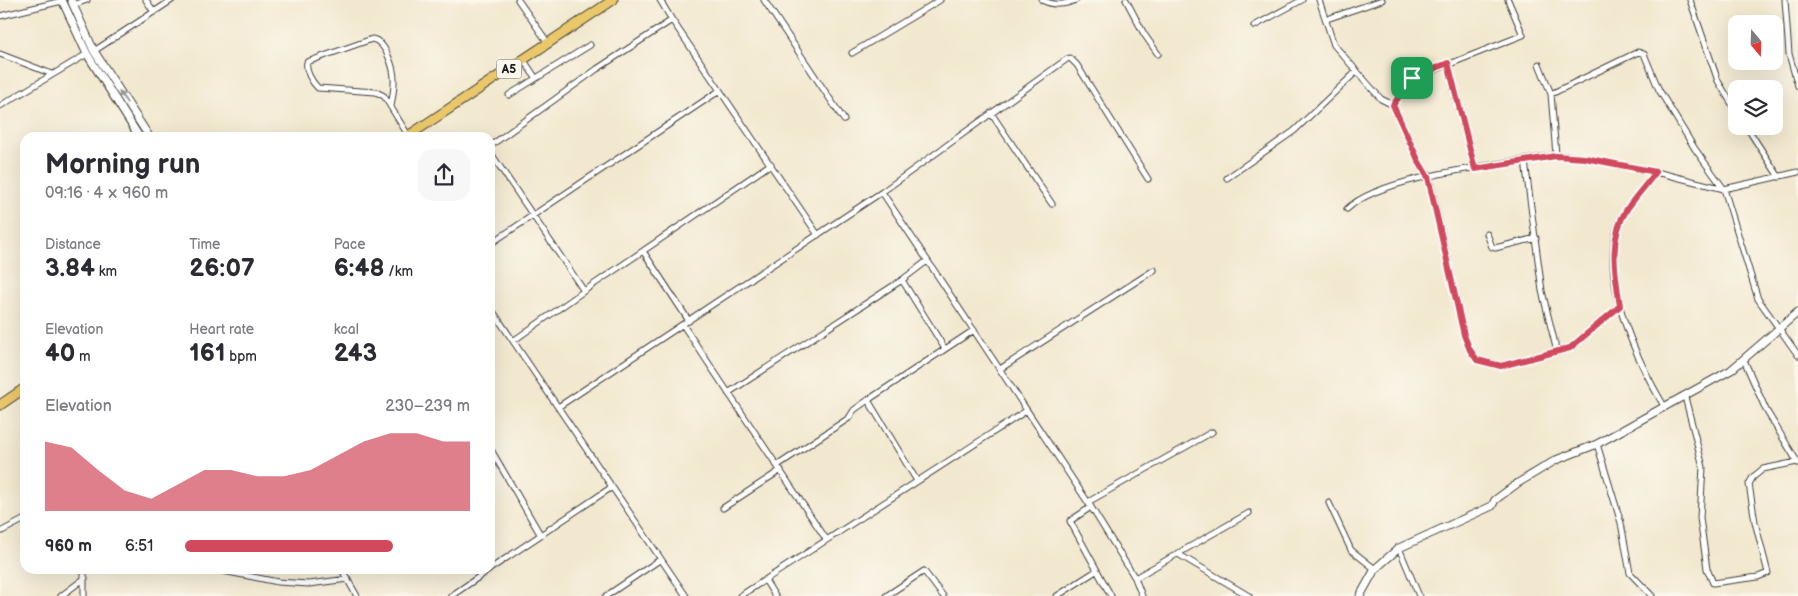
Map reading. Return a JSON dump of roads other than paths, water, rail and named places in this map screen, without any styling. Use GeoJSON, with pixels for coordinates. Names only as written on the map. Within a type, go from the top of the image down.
{"type":"FeatureCollection","features":[{"type":"Feature","properties":{"kind":"highway","name":"A5"},"geometry":{"type":"LineString","coordinates":[[413,132],[613,0]]}},
{"type":"Feature","properties":{"kind":"highway"},"geometry":{"type":"LineString","coordinates":[[0,405],[20,391]]}},
{"type":"Feature","properties":{"kind":"street"},"geometry":{"type":"LineString","coordinates":[[87,0],[72,2],[90,52],[146,132]]}},
{"type":"Feature","properties":{"kind":"street"},"geometry":{"type":"LineString","coordinates":[[146,0],[154,12]]}},
{"type":"Feature","properties":{"kind":"street"},"geometry":{"type":"LineString","coordinates":[[0,106],[172,0]]}},
{"type":"Feature","properties":{"kind":"street"},"geometry":{"type":"LineString","coordinates":[[518,0],[548,43]]}},
{"type":"Feature","properties":{"kind":"street"},"geometry":{"type":"LineString","coordinates":[[660,0],[719,91],[818,235]]}},
{"type":"Feature","properties":{"kind":"street"},"geometry":{"type":"LineString","coordinates":[[764,0],[844,120]]}},
{"type":"Feature","properties":{"kind":"street"},"geometry":{"type":"LineString","coordinates":[[852,53],[940,0]]}},
{"type":"Feature","properties":{"kind":"street"},"geometry":{"type":"LineString","coordinates":[[1042,0],[1054,5],[1065,5],[1076,0]]}},
{"type":"Feature","properties":{"kind":"street"},"geometry":{"type":"LineString","coordinates":[[1126,0],[1144,34],[1158,54]]}},
{"type":"Feature","properties":{"kind":"street"},"geometry":{"type":"LineString","coordinates":[[1254,26],[1302,0]]}},
{"type":"Feature","properties":{"kind":"street"},"geometry":{"type":"LineString","coordinates":[[1319,0],[1327,19],[1328,32],[1334,45],[1381,99],[1393,105],[1419,162],[1428,177],[1464,335],[1470,350],[1477,360],[1501,366],[1557,352],[1578,343],[1620,306]]}},
{"type":"Feature","properties":{"kind":"street"},"geometry":{"type":"LineString","coordinates":[[1327,19],[1382,0]]}},
{"type":"Feature","properties":{"kind":"street"},"geometry":{"type":"LineString","coordinates":[[1393,105],[1412,78],[1523,35],[1508,0]]}},
{"type":"Feature","properties":{"kind":"street"},"geometry":{"type":"LineString","coordinates":[[1690,0],[1718,81],[1728,98]]}},
{"type":"Feature","properties":{"kind":"street"},"geometry":{"type":"LineString","coordinates":[[1784,0],[1789,54],[1798,86]]}},
{"type":"Feature","properties":{"kind":"street"},"geometry":{"type":"LineString","coordinates":[[0,16],[62,1],[137,132]]}},
{"type":"Feature","properties":{"kind":"street"},"geometry":{"type":"LineString","coordinates":[[495,142],[597,69],[672,20]]}},
{"type":"Feature","properties":{"kind":"street"},"geometry":{"type":"LineString","coordinates":[[391,107],[394,76],[382,43],[377,40],[364,42],[307,62],[306,66],[313,82],[318,88],[376,92],[384,96],[405,132]]}},
{"type":"Feature","properties":{"kind":"street"},"geometry":{"type":"LineString","coordinates":[[509,95],[535,77],[590,45]]}},
{"type":"Feature","properties":{"kind":"street"},"geometry":{"type":"LineString","coordinates":[[1551,94],[1642,52],[1663,97],[1695,149],[1724,189],[1758,299],[1781,328],[1798,354]]}},
{"type":"Feature","properties":{"kind":"street"},"geometry":{"type":"LineString","coordinates":[[0,54],[52,74]]}},
{"type":"Feature","properties":{"kind":"street"},"geometry":{"type":"LineString","coordinates":[[558,407],[882,192],[1066,59],[1070,58],[1077,65],[1148,179]]}},
{"type":"Feature","properties":{"kind":"street"},"geometry":{"type":"LineString","coordinates":[[523,59],[535,77]]}},
{"type":"Feature","properties":{"kind":"street"},"geometry":{"type":"LineString","coordinates":[[1448,63],[1475,169]]}},
{"type":"Feature","properties":{"kind":"street"},"geometry":{"type":"LineString","coordinates":[[1539,64],[1551,94],[1556,156]]}},
{"type":"Feature","properties":{"kind":"street"},"geometry":{"type":"LineString","coordinates":[[1227,178],[1294,131],[1357,71]]}},
{"type":"Feature","properties":{"kind":"street"},"geometry":{"type":"LineString","coordinates":[[495,241],[719,91]]}},
{"type":"Feature","properties":{"kind":"street"},"geometry":{"type":"LineString","coordinates":[[992,113],[1052,204]]}},
{"type":"Feature","properties":{"kind":"street"},"geometry":{"type":"LineString","coordinates":[[1752,135],[1779,177]]}},
{"type":"Feature","properties":{"kind":"street"},"geometry":{"type":"LineString","coordinates":[[1347,209],[1368,195],[1406,182],[1556,156],[1585,158],[1656,172],[1724,189],[1798,172]]}},
{"type":"Feature","properties":{"kind":"street"},"geometry":{"type":"LineString","coordinates":[[495,159],[584,290]]}},
{"type":"Feature","properties":{"kind":"street"},"geometry":{"type":"LineString","coordinates":[[1525,160],[1542,290],[1557,352]]}},
{"type":"Feature","properties":{"kind":"street"},"geometry":{"type":"LineString","coordinates":[[514,341],[584,290],[771,164]]}},
{"type":"Feature","properties":{"kind":"street"},"geometry":{"type":"LineString","coordinates":[[1656,172],[1627,209],[1617,231],[1613,254],[1620,306],[1643,370],[1664,406]]}},
{"type":"Feature","properties":{"kind":"street"},"geometry":{"type":"LineString","coordinates":[[882,192],[1089,504],[1135,578],[1142,596]]}},
{"type":"Feature","properties":{"kind":"street"},"geometry":{"type":"LineString","coordinates":[[1487,234],[1494,248],[1536,238]]}},
{"type":"Feature","properties":{"kind":"street"},"geometry":{"type":"LineString","coordinates":[[642,251],[689,321]]}},
{"type":"Feature","properties":{"kind":"street"},"geometry":{"type":"LineString","coordinates":[[728,392],[902,280],[927,261]]}},
{"type":"Feature","properties":{"kind":"street"},"geometry":{"type":"LineString","coordinates":[[1000,369],[1154,270]]}},
{"type":"Feature","properties":{"kind":"street"},"geometry":{"type":"LineString","coordinates":[[902,280],[945,349]]}},
{"type":"Feature","properties":{"kind":"street"},"geometry":{"type":"LineString","coordinates":[[1360,596],[1374,569],[1399,548],[1492,506],[1495,500],[1518,483],[1556,460],[1597,444],[1664,406],[1685,397],[1744,360],[1798,312]]}},
{"type":"Feature","properties":{"kind":"street"},"geometry":{"type":"LineString","coordinates":[[495,314],[686,596]]}},
{"type":"Feature","properties":{"kind":"street"},"geometry":{"type":"LineString","coordinates":[[683,325],[780,467],[826,539]]}},
{"type":"Feature","properties":{"kind":"street"},"geometry":{"type":"LineString","coordinates":[[723,508],[849,418],[854,410],[868,400],[974,330]]}},
{"type":"Feature","properties":{"kind":"street"},"geometry":{"type":"LineString","coordinates":[[1685,397],[1703,467],[1700,518],[1707,569],[1713,583],[1758,577],[1768,573],[1757,532],[1749,484],[1753,477],[1763,469],[1797,462],[1766,410],[1744,360]]}},
{"type":"Feature","properties":{"kind":"street"},"geometry":{"type":"LineString","coordinates":[[868,400],[917,480]]}},
{"type":"Feature","properties":{"kind":"street"},"geometry":{"type":"LineString","coordinates":[[740,596],[1026,411]]}},
{"type":"Feature","properties":{"kind":"street"},"geometry":{"type":"LineString","coordinates":[[1111,596],[1070,521],[1089,504],[1212,432]]}},
{"type":"Feature","properties":{"kind":"street"},"geometry":{"type":"LineString","coordinates":[[1597,444],[1621,523],[1630,573],[1652,596]]}},
{"type":"Feature","properties":{"kind":"street"},"geometry":{"type":"LineString","coordinates":[[495,457],[540,534]]}},
{"type":"Feature","properties":{"kind":"street"},"geometry":{"type":"LineString","coordinates":[[495,566],[612,487]]}},
{"type":"Feature","properties":{"kind":"street"},"geometry":{"type":"LineString","coordinates":[[1330,503],[1351,550],[1374,569]]}},
{"type":"Feature","properties":{"kind":"street"},"geometry":{"type":"LineString","coordinates":[[1135,578],[1249,513]]}},
{"type":"Feature","properties":{"kind":"street"},"geometry":{"type":"LineString","coordinates":[[0,532],[20,522]]}},
{"type":"Feature","properties":{"kind":"street"},"geometry":{"type":"LineString","coordinates":[[1399,548],[1419,596]]}},
{"type":"Feature","properties":{"kind":"street"},"geometry":{"type":"LineString","coordinates":[[1178,554],[1249,596]]}},
{"type":"Feature","properties":{"kind":"street"},"geometry":{"type":"LineString","coordinates":[[606,596],[661,560]]}},
{"type":"Feature","properties":{"kind":"street"},"geometry":{"type":"LineString","coordinates":[[886,596],[924,570],[942,596]]}},
{"type":"Feature","properties":{"kind":"street"},"geometry":{"type":"LineString","coordinates":[[1057,596],[1096,571]]}},
{"type":"Feature","properties":{"kind":"street"},"geometry":{"type":"LineString","coordinates":[[84,574],[84,596]]}},
{"type":"Feature","properties":{"kind":"street"},"geometry":{"type":"LineString","coordinates":[[238,574],[278,582],[309,584],[348,579]]}},
{"type":"Feature","properties":{"kind":"street"},"geometry":{"type":"LineString","coordinates":[[345,574],[356,596]]}},
{"type":"Feature","properties":{"kind":"street"},"geometry":{"type":"LineString","coordinates":[[451,596],[483,574]]}},
{"type":"Feature","properties":{"kind":"street"},"geometry":{"type":"LineString","coordinates":[[61,596],[85,578]]}},
{"type":"Feature","properties":{"kind":"street"},"geometry":{"type":"LineString","coordinates":[[765,580],[775,596]]}}]}
